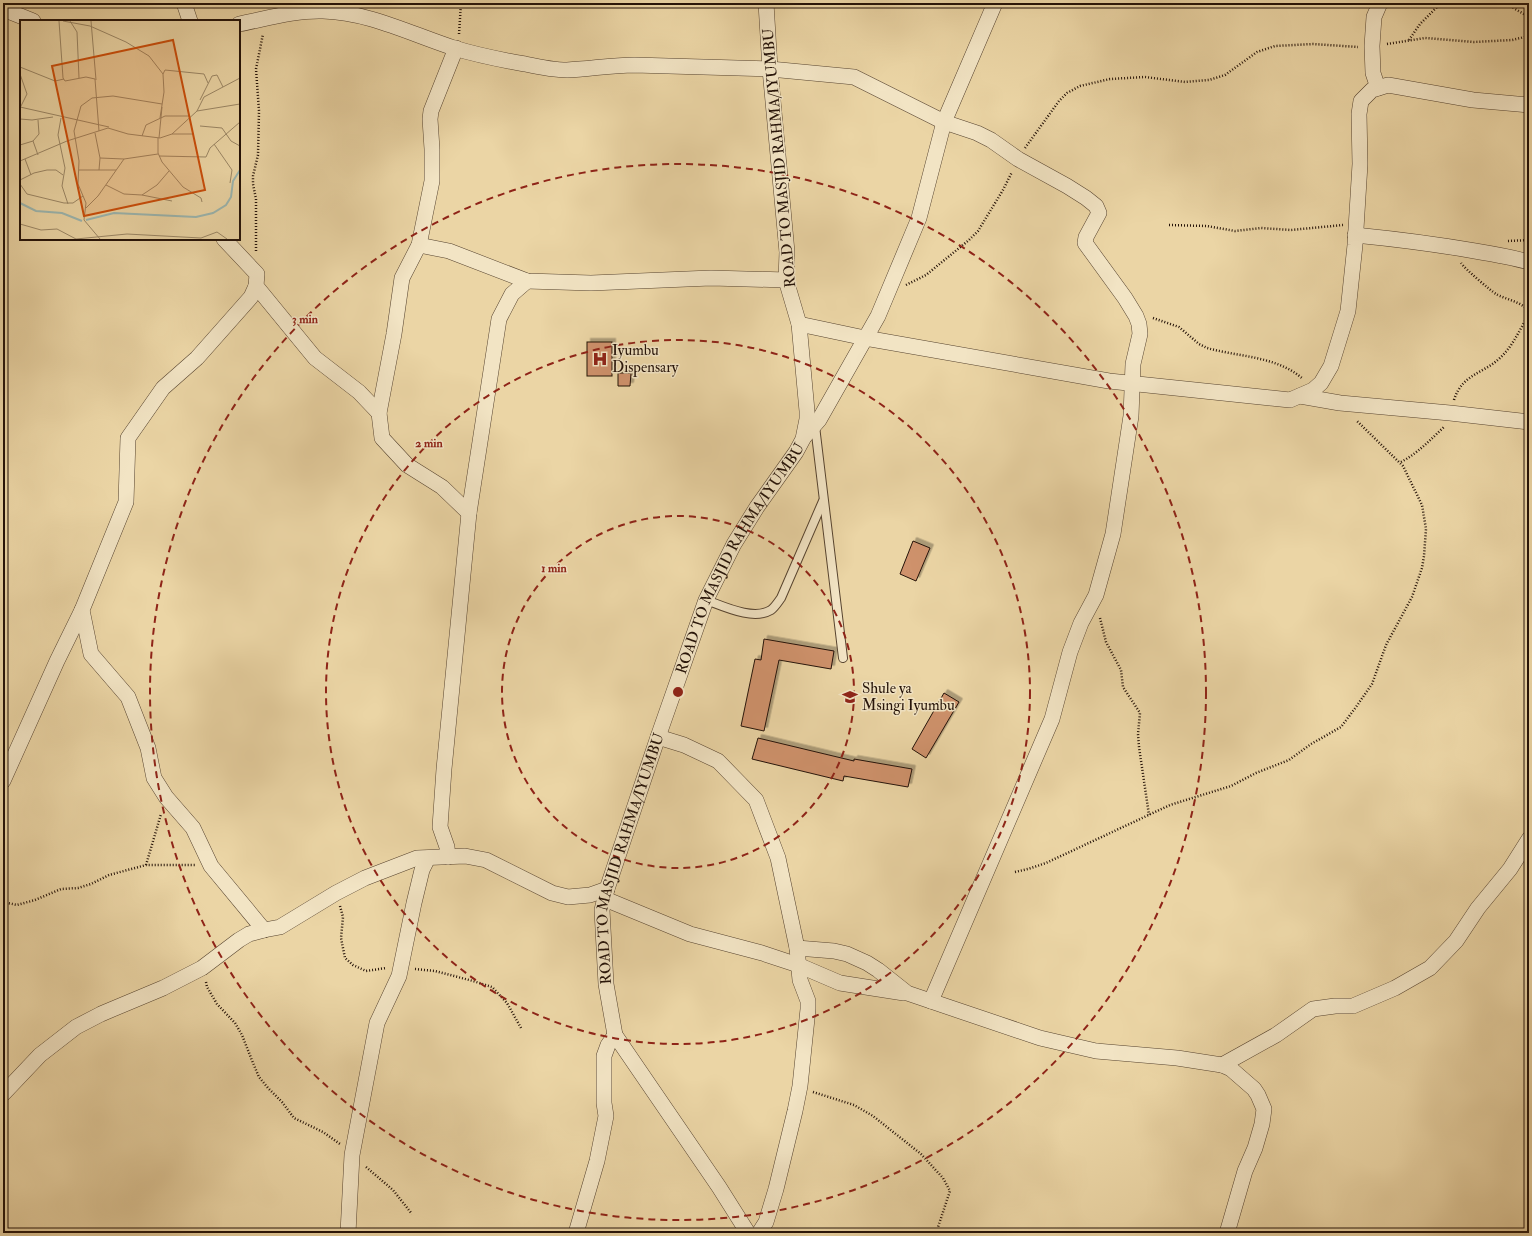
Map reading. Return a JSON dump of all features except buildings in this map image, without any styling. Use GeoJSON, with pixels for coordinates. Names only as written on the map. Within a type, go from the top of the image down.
{"type":"FeatureCollection","features":[{"type":"Feature","properties":{"kind":"street"},"geometry":{"type":"LineString","coordinates":[[184,3],[190,20]]}},
{"type":"Feature","properties":{"kind":"street","name":"ROAD TO MASJID RAHMA/IYUMBU"},"geometry":{"type":"LineString","coordinates":[[748,1233],[719,1187],[615,1035],[606,984],[602,910],[658,737],[706,600],[734,544],[757,507],[796,452],[803,439],[807,419],[799,324],[786,280],[787,252],[770,69],[766,3]]}},
{"type":"Feature","properties":{"kind":"street"},"geometry":{"type":"LineString","coordinates":[[803,439],[815,426],[878,316],[919,218],[944,122],[994,3]]}},
{"type":"Feature","properties":{"kind":"street"},"geometry":{"type":"LineString","coordinates":[[1378,88],[1373,73],[1372,46],[1374,17],[1380,3]]}},
{"type":"Feature","properties":{"kind":"street"},"geometry":{"type":"LineString","coordinates":[[3,8],[31,20]]}},
{"type":"Feature","properties":{"kind":"street"},"geometry":{"type":"LineString","coordinates":[[240,24],[302,12],[322,10],[342,12],[364,17],[456,48],[524,64],[566,70],[627,65],[770,69],[854,77],[944,122],[977,133],[991,140],[1018,159],[1067,186],[1096,206],[1099,214],[1086,237],[1085,243],[1109,275],[1136,316],[1140,334],[1133,357],[1131,416],[1113,534],[1096,595],[1081,624],[1070,652],[1052,718],[931,1001]]}},
{"type":"Feature","properties":{"kind":"street"},"geometry":{"type":"LineString","coordinates":[[456,48],[431,111],[432,181],[419,245],[402,278],[394,334],[379,413],[382,438],[407,465],[442,487],[469,513]]}},
{"type":"Feature","properties":{"kind":"street"},"geometry":{"type":"LineString","coordinates":[[799,324],[865,338],[1132,384],[1290,400],[1313,390],[1321,383],[1331,366],[1348,311],[1360,164],[1359,114],[1361,101],[1372,90],[1388,85],[1473,100],[1529,105]]}},
{"type":"Feature","properties":{"kind":"street"},"geometry":{"type":"LineString","coordinates":[[1355,235],[1458,248],[1516,258],[1529,262]]}},
{"type":"Feature","properties":{"kind":"street"},"geometry":{"type":"LineString","coordinates":[[225,240],[315,358],[359,392],[379,413]]}},
{"type":"Feature","properties":{"kind":"street"},"geometry":{"type":"LineString","coordinates":[[419,245],[449,251],[527,281],[591,283],[711,278],[786,280]]}},
{"type":"Feature","properties":{"kind":"street"},"geometry":{"type":"LineString","coordinates":[[3,781],[57,661],[82,610],[126,502],[128,438],[163,388],[197,358],[251,297],[256,280]]}},
{"type":"Feature","properties":{"kind":"street"},"geometry":{"type":"LineString","coordinates":[[448,857],[447,847],[440,827],[444,761],[469,513],[499,319],[512,294],[527,281]]}},
{"type":"Feature","properties":{"kind":"street"},"geometry":{"type":"LineString","coordinates":[[1299,396],[1340,403],[1529,422]]}},
{"type":"Feature","properties":{"kind":"street"},"geometry":{"type":"LineString","coordinates":[[82,610],[91,654],[128,697],[148,748],[154,778],[166,796],[193,828],[211,866],[264,930]]}},
{"type":"Feature","properties":{"kind":"street"},"geometry":{"type":"LineString","coordinates":[[658,737],[684,745],[718,760],[756,800],[778,858],[797,948],[800,980],[808,1001],[800,1086],[776,1189],[766,1222],[759,1233]]}},
{"type":"Feature","properties":{"kind":"street"},"geometry":{"type":"LineString","coordinates":[[1222,1065],[1276,1035],[1313,1009],[1335,1006],[1353,1006],[1394,988],[1430,968],[1456,941],[1483,902],[1510,869],[1529,839]]}},
{"type":"Feature","properties":{"kind":"street"},"geometry":{"type":"LineString","coordinates":[[3,1094],[40,1055],[76,1027],[101,1014],[163,988],[202,968],[243,937],[290,923],[336,893],[365,878],[417,858],[465,856],[486,860],[552,893],[568,897],[606,894],[690,934],[762,952],[840,983],[907,993],[1040,1038],[1096,1051],[1178,1058],[1222,1065],[1231,1069],[1254,1089],[1264,1110],[1262,1124],[1255,1148],[1247,1166],[1227,1233]]}},
{"type":"Feature","properties":{"kind":"street"},"geometry":{"type":"LineString","coordinates":[[348,1233],[352,1155],[377,1023],[399,976],[422,870],[428,858]]}},
{"type":"Feature","properties":{"kind":"street"},"geometry":{"type":"LineString","coordinates":[[797,948],[834,951],[847,954],[878,970],[907,993]]}},
{"type":"Feature","properties":{"kind":"street"},"geometry":{"type":"LineString","coordinates":[[576,1233],[597,1161],[606,1116],[604,1103],[604,1056],[608,1045],[615,1035]]}},
{"type":"Feature","properties":{"kind":"lane"},"geometry":{"type":"LineString","coordinates":[[815,426],[843,658]]}},
{"type":"Feature","properties":{"kind":"lane"},"geometry":{"type":"LineString","coordinates":[[706,600],[741,612],[762,613],[771,610],[781,598],[824,500]]}},
{"type":"Feature","properties":{"kind":"path"},"geometry":{"type":"LineString","coordinates":[[456,48],[462,3]]}},
{"type":"Feature","properties":{"kind":"path"},"geometry":{"type":"LineString","coordinates":[[1408,41],[1420,24],[1441,3]]}},
{"type":"Feature","properties":{"kind":"path"},"geometry":{"type":"LineString","coordinates":[[1505,3],[1529,17]]}},
{"type":"Feature","properties":{"kind":"path"},"geometry":{"type":"LineString","coordinates":[[256,280],[256,199],[253,176],[258,155],[260,111],[256,69],[267,19]]}},
{"type":"Feature","properties":{"kind":"path"},"geometry":{"type":"LineString","coordinates":[[891,285],[899,287],[909,284],[926,275],[978,231],[1003,190],[1018,159],[1059,101],[1068,93],[1080,86],[1104,80],[1145,77],[1185,82],[1209,80],[1218,78],[1230,72],[1257,52],[1275,46],[1313,44],[1345,47],[1372,46],[1425,38],[1474,42],[1512,40],[1529,36]]}},
{"type":"Feature","properties":{"kind":"path"},"geometry":{"type":"LineString","coordinates":[[1401,462],[1411,457],[1446,425],[1456,392],[1460,386],[1471,376],[1499,359],[1506,352],[1529,313],[1514,300],[1496,294],[1465,268],[1460,261],[1458,248]]}},
{"type":"Feature","properties":{"kind":"path"},"geometry":{"type":"LineString","coordinates":[[1136,316],[1155,319],[1176,325],[1199,344],[1207,348],[1262,359],[1284,366],[1296,372],[1313,390]]}},
{"type":"Feature","properties":{"kind":"path"},"geometry":{"type":"LineString","coordinates":[[1016,872],[1046,863],[1170,805],[1231,786],[1256,773],[1289,760],[1311,744],[1340,727],[1353,712],[1372,684],[1386,645],[1412,598],[1422,568],[1426,529],[1422,505],[1401,462],[1376,440],[1340,403]]}},
{"type":"Feature","properties":{"kind":"path"},"geometry":{"type":"LineString","coordinates":[[1096,595],[1106,642],[1121,670],[1123,687],[1140,713],[1138,734],[1139,747],[1149,815]]}},
{"type":"Feature","properties":{"kind":"path"},"geometry":{"type":"LineString","coordinates":[[146,865],[166,796]]}},
{"type":"Feature","properties":{"kind":"path"},"geometry":{"type":"LineString","coordinates":[[3,902],[17,905],[29,902],[61,889],[78,888],[91,884],[109,875],[146,865],[211,866]]}},
{"type":"Feature","properties":{"kind":"path"},"geometry":{"type":"LineString","coordinates":[[202,968],[208,987],[217,1004],[229,1016],[238,1029],[259,1077],[268,1088],[282,1102],[294,1118],[323,1132],[342,1145],[393,1190],[412,1214]]}},
{"type":"Feature","properties":{"kind":"path"},"geometry":{"type":"LineString","coordinates":[[800,1086],[865,1111],[910,1144],[937,1170],[950,1191],[936,1233]]}},
{"type":"Feature","properties":{"kind":"place","name":"Iyumbu Dispensary"},"geometry":{"type":"Point","coordinates":[600,359]}},
{"type":"Feature","properties":{"kind":"place","name":"Shule ya Msingi Iyumbu"},"geometry":{"type":"Point","coordinates":[850,697]}}]}
